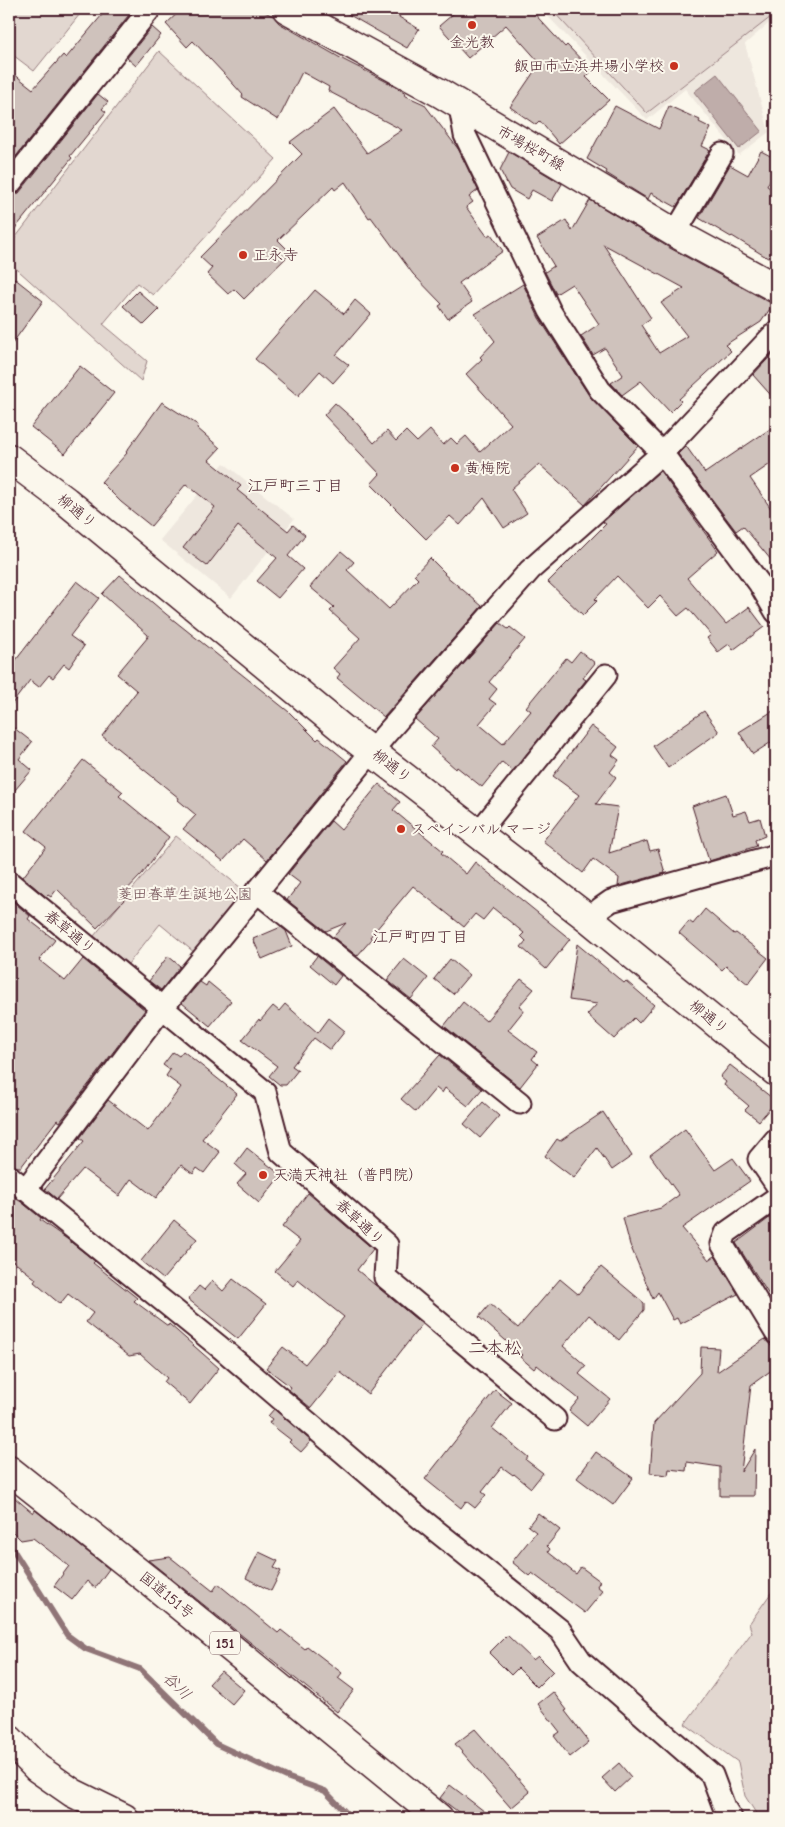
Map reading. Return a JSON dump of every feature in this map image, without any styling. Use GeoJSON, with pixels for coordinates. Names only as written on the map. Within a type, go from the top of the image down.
{"type":"FeatureCollection","features":[{"type":"Feature","properties":{"kind":"main road","name":"市場桜町線"},"geometry":{"type":"LineString","coordinates":[[287,9],[440,93],[460,107],[675,233],[776,288]]}},
{"type":"Feature","properties":{"kind":"main road","name":"柳通り"},"geometry":{"type":"LineString","coordinates":[[9,458],[66,502],[347,732],[589,919],[776,1072]]}},
{"type":"Feature","properties":{"kind":"main road","name":"国道151号"},"geometry":{"type":"LineString","coordinates":[[9,1470],[158,1588],[439,1818]]}},
{"type":"Feature","properties":{"kind":"main road"},"geometry":{"type":"LineString","coordinates":[[9,1739],[37,1768],[51,1778],[73,1793],[124,1818]]}},
{"type":"Feature","properties":{"kind":"street"},"geometry":{"type":"LineString","coordinates":[[9,185],[150,9]]}},
{"type":"Feature","properties":{"kind":"street"},"geometry":{"type":"LineString","coordinates":[[460,107],[465,135],[550,311],[600,390],[662,452],[759,583],[776,612]]}},
{"type":"Feature","properties":{"kind":"street"},"geometry":{"type":"LineString","coordinates":[[675,233],[722,154]]}},
{"type":"Feature","properties":{"kind":"street"},"geometry":{"type":"LineString","coordinates":[[731,1818],[724,1807],[712,1775],[582,1661],[560,1630],[420,1518],[220,1348],[17,1183],[373,751],[530,570],[662,452],[776,332]]}},
{"type":"Feature","properties":{"kind":"street"},"geometry":{"type":"LineString","coordinates":[[478,833],[606,675]]}},
{"type":"Feature","properties":{"kind":"street"},"geometry":{"type":"LineString","coordinates":[[589,919],[611,901],[776,855]]}},
{"type":"Feature","properties":{"kind":"street","name":"春草通り"},"geometry":{"type":"LineString","coordinates":[[9,882],[265,1092],[281,1152],[387,1245],[385,1278],[555,1419]]}},
{"type":"Feature","properties":{"kind":"street"},"geometry":{"type":"LineString","coordinates":[[256,891],[520,1103]]}},
{"type":"Feature","properties":{"kind":"street"},"geometry":{"type":"LineString","coordinates":[[776,1139],[759,1159],[776,1184]]}},
{"type":"Feature","properties":{"kind":"street"},"geometry":{"type":"LineString","coordinates":[[776,1198],[726,1233],[722,1244],[776,1333]]}},
{"type":"Feature","properties":{"kind":"shaded area","name":"飯田市立浜井場小学校"},"geometry":{"type":"Polygon","coordinates":[[[541,9],[771,9],[776,17],[745,44],[769,132],[739,155],[685,89],[647,120],[541,9]]]}},
{"type":"Feature","properties":{"kind":"shaded area"},"geometry":{"type":"Polygon","coordinates":[[[717,74],[762,131],[739,149],[694,92],[717,74]]]}},
{"type":"Feature","properties":{"kind":"shaded area"},"geometry":{"type":"Polygon","coordinates":[[[224,463],[294,519],[231,598],[160,540],[224,463]]]}},
{"type":"Feature","properties":{"kind":"green space"},"geometry":{"type":"Polygon","coordinates":[[[9,9],[84,9],[34,71],[9,52],[9,9]]]}},
{"type":"Feature","properties":{"kind":"green space","name":"飯田市立浜井場小学校"},"geometry":{"type":"Polygon","coordinates":[[[551,9],[766,9],[771,17],[647,113],[551,9]]]}},
{"type":"Feature","properties":{"kind":"green space"},"geometry":{"type":"Polygon","coordinates":[[[159,51],[276,159],[153,295],[137,283],[103,324],[147,361],[141,381],[9,262],[9,246],[159,51]]]}},
{"type":"Feature","properties":{"kind":"green space","name":"菱田春草生誕地公園"},"geometry":{"type":"Polygon","coordinates":[[[176,836],[246,892],[195,953],[160,924],[128,964],[94,936],[176,836]]]}},
{"type":"Feature","properties":{"kind":"green space"},"geometry":{"type":"Polygon","coordinates":[[[776,1586],[776,1818],[759,1818],[745,1796],[738,1762],[685,1724],[752,1632],[749,1624],[776,1586]]]}},
{"type":"Feature","properties":{"kind":"building"},"geometry":{"type":"Polygon","coordinates":[[[107,9],[130,9],[132,11],[9,165],[9,70],[33,89],[63,55],[66,58],[107,9]]]}},
{"type":"Feature","properties":{"kind":"building"},"geometry":{"type":"Polygon","coordinates":[[[182,9],[259,9],[273,16],[279,23],[344,60],[391,84],[406,93],[404,95],[424,104],[459,150],[478,190],[469,197],[473,202],[466,207],[487,236],[491,234],[503,251],[459,283],[472,302],[448,319],[439,306],[442,304],[413,274],[371,217],[369,218],[345,182],[335,190],[333,187],[278,240],[291,253],[244,299],[234,289],[228,294],[207,274],[212,268],[200,257],[302,154],[290,142],[334,109],[367,153],[402,130],[328,91],[329,87],[302,72],[278,120],[242,97],[243,95],[193,41],[187,47],[166,24],[182,9]]]}},
{"type":"Feature","properties":{"kind":"building"},"geometry":{"type":"Polygon","coordinates":[[[339,9],[404,9],[399,17],[419,29],[407,48],[339,9]]]}},
{"type":"Feature","properties":{"kind":"building"},"geometry":{"type":"Polygon","coordinates":[[[459,9],[530,9],[565,47],[567,45],[592,71],[586,77],[609,100],[559,144],[540,121],[536,125],[510,107],[540,63],[506,25],[468,58],[439,26],[459,9]]]}},
{"type":"Feature","properties":{"kind":"building"},"geometry":{"type":"Polygon","coordinates":[[[152,27],[161,35],[136,66],[127,58],[152,27]]]}},
{"type":"Feature","properties":{"kind":"building"},"geometry":{"type":"Polygon","coordinates":[[[98,94],[108,102],[102,109],[106,112],[70,156],[72,158],[9,236],[9,197],[19,193],[98,94]]]}},
{"type":"Feature","properties":{"kind":"building"},"geometry":{"type":"Polygon","coordinates":[[[615,106],[659,129],[669,106],[700,120],[699,122],[711,128],[702,146],[710,150],[676,207],[651,193],[648,199],[587,159],[615,106]]]}},
{"type":"Feature","properties":{"kind":"building"},"geometry":{"type":"Polygon","coordinates":[[[761,151],[776,159],[776,167],[767,186],[776,192],[776,263],[699,218],[730,165],[748,175],[761,151]]]}},
{"type":"Feature","properties":{"kind":"building"},"geometry":{"type":"Polygon","coordinates":[[[509,152],[562,184],[552,201],[532,190],[527,199],[510,189],[500,170],[509,152]]]}},
{"type":"Feature","properties":{"kind":"building"},"geometry":{"type":"Polygon","coordinates":[[[590,200],[668,247],[774,303],[761,322],[725,345],[731,351],[679,399],[681,401],[670,412],[641,381],[622,395],[611,383],[623,375],[605,348],[593,355],[581,336],[599,324],[572,284],[556,294],[545,272],[554,266],[537,238],[566,220],[572,231],[590,200]],[[603,244],[651,318],[641,325],[659,353],[687,336],[661,303],[684,288],[603,244]]]}},
{"type":"Feature","properties":{"kind":"building"},"geometry":{"type":"Polygon","coordinates":[[[9,274],[43,301],[9,348],[9,274]]]}},
{"type":"Feature","properties":{"kind":"building"},"geometry":{"type":"Polygon","coordinates":[[[523,284],[539,318],[590,397],[638,446],[585,505],[539,464],[511,489],[527,513],[504,528],[484,498],[460,525],[450,516],[426,539],[371,484],[380,474],[324,415],[335,403],[353,419],[374,443],[387,431],[396,441],[406,431],[417,442],[430,430],[443,445],[451,438],[457,444],[466,436],[480,452],[511,424],[466,374],[482,359],[480,357],[495,341],[475,314],[523,284]]]}},
{"type":"Feature","properties":{"kind":"building"},"geometry":{"type":"Polygon","coordinates":[[[315,290],[344,314],[355,300],[371,314],[336,355],[349,365],[333,383],[320,371],[298,396],[255,359],[315,290]]]}},
{"type":"Feature","properties":{"kind":"building"},"geometry":{"type":"Polygon","coordinates":[[[138,291],[159,310],[144,325],[123,306],[138,291]]]}},
{"type":"Feature","properties":{"kind":"building"},"geometry":{"type":"Polygon","coordinates":[[[776,350],[776,401],[753,375],[776,350]]]}},
{"type":"Feature","properties":{"kind":"building"},"geometry":{"type":"Polygon","coordinates":[[[80,366],[114,393],[65,454],[31,427],[80,366]]]}},
{"type":"Feature","properties":{"kind":"building"},"geometry":{"type":"Polygon","coordinates":[[[162,402],[198,425],[197,428],[220,448],[209,460],[241,486],[237,490],[288,531],[293,525],[305,535],[288,556],[303,569],[278,598],[257,581],[277,558],[238,526],[207,566],[183,548],[215,507],[186,484],[151,526],[121,502],[101,482],[127,453],[162,402]]]}},
{"type":"Feature","properties":{"kind":"building"},"geometry":{"type":"Polygon","coordinates":[[[776,425],[776,460],[750,478],[776,516],[776,566],[743,526],[736,531],[678,454],[686,446],[705,473],[776,425]]]}},
{"type":"Feature","properties":{"kind":"building"},"geometry":{"type":"Polygon","coordinates":[[[660,471],[718,551],[687,578],[726,624],[749,607],[764,627],[733,650],[729,644],[718,652],[707,638],[711,635],[688,608],[678,616],[660,596],[648,608],[617,576],[583,615],[548,582],[606,524],[603,522],[660,471]]]}},
{"type":"Feature","properties":{"kind":"building"},"geometry":{"type":"Polygon","coordinates":[[[341,551],[354,562],[347,570],[389,609],[418,579],[414,575],[430,558],[444,574],[482,606],[384,717],[337,678],[340,674],[333,668],[360,638],[330,611],[334,607],[310,587],[341,551]]]}},
{"type":"Feature","properties":{"kind":"building"},"geometry":{"type":"Polygon","coordinates":[[[120,575],[289,712],[317,740],[319,738],[347,761],[267,860],[243,839],[223,861],[183,829],[196,815],[178,800],[179,798],[102,736],[137,691],[117,674],[148,637],[102,594],[120,575]]]}},
{"type":"Feature","properties":{"kind":"building"},"geometry":{"type":"Polygon","coordinates":[[[77,581],[99,598],[70,636],[84,646],[69,668],[64,664],[53,678],[49,675],[39,687],[30,680],[9,708],[9,669],[77,581]]]}},
{"type":"Feature","properties":{"kind":"building"},"geometry":{"type":"Polygon","coordinates":[[[500,623],[508,629],[510,627],[525,639],[489,682],[497,689],[489,699],[496,704],[479,724],[503,744],[531,711],[526,707],[566,658],[571,662],[580,651],[595,663],[583,678],[586,680],[513,771],[502,762],[482,787],[457,767],[456,769],[431,747],[438,739],[415,719],[500,623]]]}},
{"type":"Feature","properties":{"kind":"building"},"geometry":{"type":"Polygon","coordinates":[[[776,709],[776,739],[753,754],[739,732],[776,709]]]}},
{"type":"Feature","properties":{"kind":"building"},"geometry":{"type":"Polygon","coordinates":[[[704,711],[719,732],[668,768],[653,746],[704,711]]]}},
{"type":"Feature","properties":{"kind":"building"},"geometry":{"type":"Polygon","coordinates":[[[9,724],[32,742],[19,759],[32,770],[9,797],[9,724]]]}},
{"type":"Feature","properties":{"kind":"building"},"geometry":{"type":"Polygon","coordinates":[[[591,726],[618,747],[612,755],[619,760],[610,772],[616,777],[596,804],[618,807],[609,853],[647,841],[650,851],[658,849],[665,873],[618,886],[619,878],[593,859],[583,873],[543,841],[579,795],[553,776],[591,726]]]}},
{"type":"Feature","properties":{"kind":"building"},"geometry":{"type":"Polygon","coordinates":[[[83,760],[123,792],[119,796],[169,837],[142,874],[121,896],[125,899],[97,928],[57,889],[51,897],[48,895],[46,897],[23,877],[46,847],[26,831],[83,760]]]}},
{"type":"Feature","properties":{"kind":"building"},"geometry":{"type":"Polygon","coordinates":[[[379,784],[400,802],[393,810],[443,851],[441,853],[466,874],[475,862],[570,939],[546,969],[521,947],[526,941],[521,936],[524,933],[493,908],[483,920],[475,914],[464,927],[413,886],[370,937],[372,939],[357,956],[333,937],[346,923],[326,931],[287,900],[300,883],[288,874],[331,821],[341,830],[379,784]]]}},
{"type":"Feature","properties":{"kind":"building"},"geometry":{"type":"Polygon","coordinates":[[[726,794],[733,815],[746,811],[750,821],[760,818],[765,836],[755,840],[757,846],[709,861],[692,806],[726,794]]]}},
{"type":"Feature","properties":{"kind":"building"},"geometry":{"type":"Polygon","coordinates":[[[9,898],[30,916],[28,919],[55,940],[39,960],[65,981],[83,959],[145,1010],[60,1122],[57,1120],[21,1167],[9,1164],[9,898]]]}},
{"type":"Feature","properties":{"kind":"building"},"geometry":{"type":"Polygon","coordinates":[[[705,909],[734,934],[736,933],[768,958],[748,984],[726,966],[722,970],[679,933],[689,921],[693,924],[705,909]]]}},
{"type":"Feature","properties":{"kind":"building"},"geometry":{"type":"Polygon","coordinates":[[[281,927],[286,931],[292,946],[262,959],[253,939],[281,927]]]}},
{"type":"Feature","properties":{"kind":"building"},"geometry":{"type":"Polygon","coordinates":[[[577,944],[654,1005],[639,1023],[634,1018],[614,1039],[587,1015],[597,1004],[569,1000],[577,944]]]}},
{"type":"Feature","properties":{"kind":"building"},"geometry":{"type":"Polygon","coordinates":[[[168,956],[180,966],[161,990],[149,981],[168,956]]]}},
{"type":"Feature","properties":{"kind":"building"},"geometry":{"type":"Polygon","coordinates":[[[317,956],[341,976],[334,985],[310,965],[317,956]]]}},
{"type":"Feature","properties":{"kind":"building"},"geometry":{"type":"Polygon","coordinates":[[[404,959],[428,978],[411,999],[387,980],[404,959]]]}},
{"type":"Feature","properties":{"kind":"building"},"geometry":{"type":"Polygon","coordinates":[[[450,959],[469,975],[453,994],[434,979],[450,959]]]}},
{"type":"Feature","properties":{"kind":"building"},"geometry":{"type":"Polygon","coordinates":[[[521,979],[534,989],[519,1006],[524,1010],[508,1030],[537,1052],[532,1059],[538,1064],[520,1087],[444,1026],[463,1002],[486,1021],[521,979]]]}},
{"type":"Feature","properties":{"kind":"building"},"geometry":{"type":"Polygon","coordinates":[[[200,982],[206,986],[208,982],[231,1001],[210,1026],[182,1003],[200,982]]]}},
{"type":"Feature","properties":{"kind":"building"},"geometry":{"type":"Polygon","coordinates":[[[285,1004],[318,1033],[329,1018],[345,1031],[330,1050],[314,1038],[292,1066],[298,1070],[286,1085],[280,1085],[269,1076],[277,1066],[242,1040],[259,1019],[260,1021],[273,1006],[279,1011],[285,1004]]]}},
{"type":"Feature","properties":{"kind":"building"},"geometry":{"type":"Polygon","coordinates":[[[183,1051],[237,1094],[202,1139],[220,1152],[204,1173],[197,1168],[193,1174],[181,1165],[156,1198],[131,1179],[119,1196],[83,1169],[57,1199],[45,1189],[84,1141],[80,1138],[108,1100],[148,1131],[181,1087],[166,1076],[170,1070],[163,1065],[173,1052],[179,1056],[183,1051]]]}},
{"type":"Feature","properties":{"kind":"building"},"geometry":{"type":"Polygon","coordinates":[[[440,1055],[482,1089],[468,1106],[445,1088],[442,1093],[436,1088],[416,1112],[401,1099],[440,1055]]]}},
{"type":"Feature","properties":{"kind":"building"},"geometry":{"type":"Polygon","coordinates":[[[730,1065],[776,1101],[759,1121],[745,1110],[749,1106],[724,1085],[726,1082],[720,1077],[730,1065]]]}},
{"type":"Feature","properties":{"kind":"building"},"geometry":{"type":"Polygon","coordinates":[[[483,1102],[499,1116],[480,1138],[464,1124],[483,1102]]]}},
{"type":"Feature","properties":{"kind":"building"},"geometry":{"type":"Polygon","coordinates":[[[603,1112],[632,1156],[612,1170],[597,1148],[574,1178],[545,1156],[557,1139],[560,1141],[603,1112]]]}},
{"type":"Feature","properties":{"kind":"building"},"geometry":{"type":"Polygon","coordinates":[[[685,1129],[715,1170],[733,1158],[750,1181],[682,1228],[709,1260],[715,1256],[738,1294],[680,1324],[677,1318],[673,1320],[658,1292],[653,1299],[630,1245],[623,1218],[661,1208],[679,1195],[650,1155],[685,1129]]]}},
{"type":"Feature","properties":{"kind":"building","name":"天満天神社（普門院）"},"geometry":{"type":"Polygon","coordinates":[[[247,1148],[281,1175],[259,1203],[237,1184],[246,1174],[235,1164],[247,1148]]]}},
{"type":"Feature","properties":{"kind":"building"},"geometry":{"type":"Polygon","coordinates":[[[9,1192],[41,1218],[40,1220],[95,1261],[93,1263],[137,1298],[134,1301],[168,1326],[169,1324],[219,1368],[190,1404],[164,1382],[167,1378],[140,1354],[129,1356],[86,1322],[93,1313],[68,1294],[60,1304],[34,1282],[36,1279],[9,1258],[9,1192]]]}},
{"type":"Feature","properties":{"kind":"building"},"geometry":{"type":"Polygon","coordinates":[[[308,1193],[373,1249],[357,1270],[422,1324],[368,1394],[340,1372],[311,1408],[289,1390],[291,1387],[266,1368],[283,1347],[305,1364],[344,1317],[298,1280],[293,1286],[275,1271],[300,1241],[282,1227],[308,1193]]]}},
{"type":"Feature","properties":{"kind":"building"},"geometry":{"type":"Polygon","coordinates":[[[776,1213],[776,1306],[736,1243],[776,1213]]]}},
{"type":"Feature","properties":{"kind":"building"},"geometry":{"type":"Polygon","coordinates":[[[174,1220],[197,1239],[163,1279],[141,1261],[174,1220]]]}},
{"type":"Feature","properties":{"kind":"building"},"geometry":{"type":"Polygon","coordinates":[[[601,1267],[644,1303],[644,1310],[619,1340],[589,1315],[563,1346],[586,1366],[579,1374],[610,1399],[587,1426],[569,1411],[579,1399],[537,1365],[534,1369],[520,1357],[522,1355],[479,1317],[490,1304],[518,1328],[560,1279],[578,1294],[601,1267]]]}},
{"type":"Feature","properties":{"kind":"building"},"geometry":{"type":"Polygon","coordinates":[[[233,1279],[266,1304],[238,1339],[188,1299],[199,1286],[204,1290],[212,1281],[223,1291],[233,1279]]]}},
{"type":"Feature","properties":{"kind":"building"},"geometry":{"type":"Polygon","coordinates":[[[765,1339],[776,1352],[776,1367],[751,1385],[741,1472],[755,1449],[754,1496],[720,1496],[720,1467],[687,1462],[686,1471],[669,1469],[668,1475],[650,1473],[654,1423],[700,1373],[701,1347],[719,1348],[717,1372],[765,1339]]]}},
{"type":"Feature","properties":{"kind":"building"},"geometry":{"type":"Polygon","coordinates":[[[495,1390],[512,1403],[492,1428],[528,1457],[526,1460],[543,1473],[531,1488],[502,1467],[482,1492],[486,1495],[475,1508],[466,1501],[461,1508],[425,1479],[495,1390]]]}},
{"type":"Feature","properties":{"kind":"building"},"geometry":{"type":"Polygon","coordinates":[[[274,1409],[311,1441],[301,1452],[289,1442],[291,1440],[269,1423],[272,1419],[268,1416],[274,1409]]]}},
{"type":"Feature","properties":{"kind":"building"},"geometry":{"type":"Polygon","coordinates":[[[596,1452],[633,1478],[613,1505],[577,1478],[596,1452]]]}},
{"type":"Feature","properties":{"kind":"building"},"geometry":{"type":"Polygon","coordinates":[[[9,1493],[33,1513],[35,1510],[109,1569],[95,1588],[87,1581],[72,1600],[54,1586],[69,1566],[33,1538],[21,1540],[9,1528],[9,1493]]]}},
{"type":"Feature","properties":{"kind":"building"},"geometry":{"type":"Polygon","coordinates":[[[538,1513],[560,1530],[547,1546],[550,1549],[548,1552],[576,1574],[581,1567],[600,1581],[597,1586],[603,1591],[585,1613],[532,1573],[529,1576],[512,1562],[536,1532],[528,1526],[538,1513]]]}},
{"type":"Feature","properties":{"kind":"building"},"geometry":{"type":"Polygon","coordinates":[[[259,1552],[278,1561],[274,1568],[281,1571],[271,1591],[246,1578],[259,1552]]]}},
{"type":"Feature","properties":{"kind":"building"},"geometry":{"type":"Polygon","coordinates":[[[170,1557],[213,1591],[218,1584],[278,1633],[281,1630],[305,1649],[307,1646],[342,1673],[338,1678],[354,1690],[337,1712],[148,1560],[170,1557]]]}},
{"type":"Feature","properties":{"kind":"building"},"geometry":{"type":"Polygon","coordinates":[[[507,1635],[533,1660],[538,1656],[553,1671],[537,1687],[518,1668],[511,1675],[489,1653],[507,1635]]]}},
{"type":"Feature","properties":{"kind":"building"},"geometry":{"type":"Polygon","coordinates":[[[221,1671],[244,1690],[232,1704],[209,1684],[221,1671]]]}},
{"type":"Feature","properties":{"kind":"building"},"geometry":{"type":"Polygon","coordinates":[[[553,1692],[589,1742],[570,1757],[554,1736],[560,1732],[538,1704],[553,1692]]]}},
{"type":"Feature","properties":{"kind":"building"},"geometry":{"type":"Polygon","coordinates":[[[475,1729],[530,1792],[511,1808],[455,1744],[475,1729]]]}},
{"type":"Feature","properties":{"kind":"building"},"geometry":{"type":"Polygon","coordinates":[[[619,1763],[631,1777],[615,1792],[602,1778],[619,1763]]]}},
{"type":"Feature","properties":{"kind":"building"},"geometry":{"type":"Polygon","coordinates":[[[450,1785],[493,1818],[466,1818],[440,1798],[450,1785]]]}},
{"type":"Feature","properties":{"kind":"waterway","name":"谷川"},"geometry":{"type":"LineString","coordinates":[[9,1548],[14,1551],[67,1635],[86,1649],[140,1669],[216,1744],[289,1778],[325,1791],[351,1818]]}},
{"type":"Feature","properties":{"kind":"place","name":"金光教"},"geometry":{"type":"Point","coordinates":[472,25]}},
{"type":"Feature","properties":{"kind":"place","name":"飯田市立浜井場小学校"},"geometry":{"type":"Point","coordinates":[674,66]}},
{"type":"Feature","properties":{"kind":"place","name":"正永寺"},"geometry":{"type":"Point","coordinates":[243,255]}},
{"type":"Feature","properties":{"kind":"place","name":"黄梅院"},"geometry":{"type":"Point","coordinates":[455,468]}},
{"type":"Feature","properties":{"kind":"place","name":"スペインバル マージ"},"geometry":{"type":"Point","coordinates":[401,829]}},
{"type":"Feature","properties":{"kind":"place","name":"天満天神社（普門院）"},"geometry":{"type":"Point","coordinates":[263,1175]}},
{"type":"Feature","properties":{"kind":"district","name":"江戸町三丁目"},"geometry":{"type":"Point","coordinates":[295,486]}},
{"type":"Feature","properties":{"kind":"district","name":"江戸町四丁目"},"geometry":{"type":"Point","coordinates":[420,937]}},
{"type":"Feature","properties":{"kind":"district","name":"二本松"},"geometry":{"type":"Point","coordinates":[495,1348]}}]}
